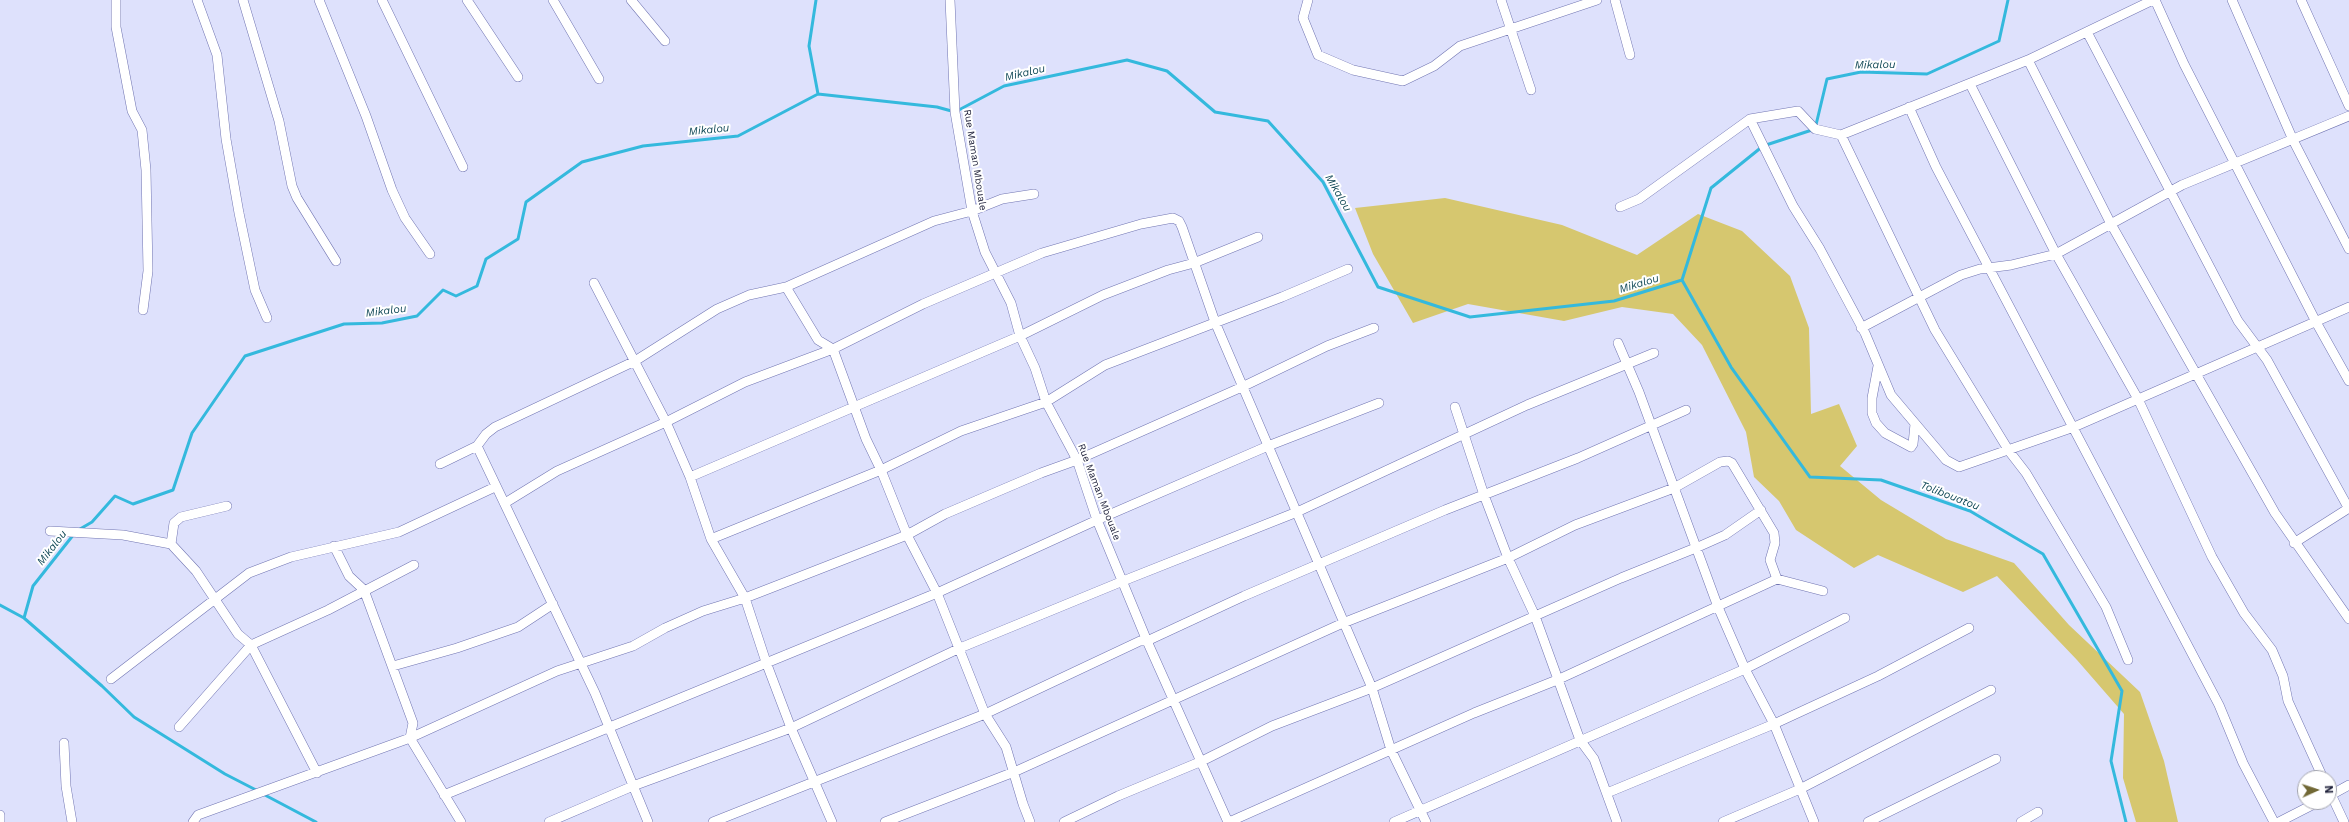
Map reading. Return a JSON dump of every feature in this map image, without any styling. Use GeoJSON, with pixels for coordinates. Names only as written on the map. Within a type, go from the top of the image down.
{"type":"FeatureCollection","features":[{"type":"Feature","properties":{"kind":"street"},"geometry":{"type":"LineString","coordinates":[[116,0],[116,27],[132,111],[142,130],[146,170],[148,271],[143,310]]}},
{"type":"Feature","properties":{"kind":"street"},"geometry":{"type":"LineString","coordinates":[[197,0],[215,46],[222,87],[226,139],[239,213],[255,290],[267,318]]}},
{"type":"Feature","properties":{"kind":"street"},"geometry":{"type":"LineString","coordinates":[[243,0],[279,121],[292,186],[297,198],[336,261]]}},
{"type":"Feature","properties":{"kind":"street"},"geometry":{"type":"LineString","coordinates":[[319,0],[366,116],[392,190],[405,218],[430,254]]}},
{"type":"Feature","properties":{"kind":"street"},"geometry":{"type":"LineString","coordinates":[[382,0],[463,167]]}},
{"type":"Feature","properties":{"kind":"street"},"geometry":{"type":"LineString","coordinates":[[467,0],[499,44],[518,77]]}},
{"type":"Feature","properties":{"kind":"street"},"geometry":{"type":"LineString","coordinates":[[553,0],[599,78]]}},
{"type":"Feature","properties":{"kind":"street"},"geometry":{"type":"LineString","coordinates":[[631,0],[665,41]]}},
{"type":"Feature","properties":{"kind":"street","name":"Rue Maman Mbouale"},"geometry":{"type":"LineString","coordinates":[[950,0],[955,112],[972,211],[985,252],[995,275],[1011,303],[1020,336],[1035,368],[1046,402],[1077,460],[1097,520],[1147,641],[1175,700],[1228,822]]}},
{"type":"Feature","properties":{"kind":"street"},"geometry":{"type":"LineString","coordinates":[[1308,0],[1303,18],[1318,55],[1353,70],[1404,81],[1434,66],[1460,46],[1597,0]]}},
{"type":"Feature","properties":{"kind":"street"},"geometry":{"type":"LineString","coordinates":[[1501,0],[1531,90]]}},
{"type":"Feature","properties":{"kind":"street"},"geometry":{"type":"LineString","coordinates":[[1615,0],[1630,55]]}},
{"type":"Feature","properties":{"kind":"street"},"geometry":{"type":"LineString","coordinates":[[1620,207],[1639,199],[1750,119],[1798,111],[1816,129],[1840,135],[2028,60],[2154,0],[2184,64],[2235,164],[2316,322],[2349,381]]}},
{"type":"Feature","properties":{"kind":"street"},"geometry":{"type":"LineString","coordinates":[[2232,0],[2293,140],[2349,249]]}},
{"type":"Feature","properties":{"kind":"street"},"geometry":{"type":"LineString","coordinates":[[2301,0],[2349,106]]}},
{"type":"Feature","properties":{"kind":"street"},"geometry":{"type":"LineString","coordinates":[[2087,32],[2238,321],[2267,360],[2349,509],[2294,543]]}},
{"type":"Feature","properties":{"kind":"street"},"geometry":{"type":"LineString","coordinates":[[2028,60],[2111,224],[2197,373],[2275,513],[2294,543],[2349,618]]}},
{"type":"Feature","properties":{"kind":"street"},"geometry":{"type":"LineString","coordinates":[[1970,84],[2056,254],[2138,399],[2212,557],[2244,613],[2272,650],[2283,676],[2288,701],[2319,770]]}},
{"type":"Feature","properties":{"kind":"street"},"geometry":{"type":"LineString","coordinates":[[1909,107],[1936,167],[2219,705],[2243,763],[2274,822]]}},
{"type":"Feature","properties":{"kind":"street"},"geometry":{"type":"LineString","coordinates":[[1861,328],[1961,275],[1989,267],[2011,265],[2056,254],[2170,192],[2349,116]]}},
{"type":"Feature","properties":{"kind":"street"},"geometry":{"type":"LineString","coordinates":[[1750,119],[1793,206],[1820,249],[1861,328],[1891,395],[1946,460],[1959,467],[2009,451],[2074,427],[2349,307]]}},
{"type":"Feature","properties":{"kind":"street"},"geometry":{"type":"LineString","coordinates":[[1840,135],[1918,298],[1935,330],[2009,451],[2026,473],[2106,607],[2128,660]]}},
{"type":"Feature","properties":{"kind":"street"},"geometry":{"type":"LineString","coordinates":[[440,464],[477,446],[486,434],[494,427],[635,361],[717,309],[749,295],[786,287],[934,221],[972,211],[1002,200],[1034,194]]}},
{"type":"Feature","properties":{"kind":"street"},"geometry":{"type":"LineString","coordinates":[[505,503],[557,471],[666,422],[745,382],[833,349],[923,304],[1049,251],[1141,224],[1173,218],[1179,221],[1182,226],[1215,322],[1372,688],[1391,750],[1422,811],[1426,822]]}},
{"type":"Feature","properties":{"kind":"street"},"geometry":{"type":"LineString","coordinates":[[690,477],[855,408],[1020,336],[1103,295],[1168,270],[1194,263],[1258,236]]}},
{"type":"Feature","properties":{"kind":"street"},"geometry":{"type":"LineString","coordinates":[[711,539],[882,470],[961,431],[1046,402],[1105,365],[1282,297],[1348,269]]}},
{"type":"Feature","properties":{"kind":"street"},"geometry":{"type":"LineString","coordinates":[[594,283],[666,422],[690,477],[711,539],[745,598],[766,662],[791,728],[832,822]]}},
{"type":"Feature","properties":{"kind":"street"},"geometry":{"type":"LineString","coordinates":[[786,287],[818,340],[833,349],[866,439],[882,470],[907,536],[937,592],[985,714],[1006,747],[1022,804],[1030,822]]}},
{"type":"Feature","properties":{"kind":"street"},"geometry":{"type":"LineString","coordinates":[[193,822],[198,815],[410,738],[580,662],[633,646],[665,628],[703,610],[745,598],[907,536],[946,514],[1040,473],[1077,460],[1242,387],[1320,349],[1374,328]]}},
{"type":"Feature","properties":{"kind":"street"},"geometry":{"type":"LineString","coordinates":[[1618,343],[1628,364],[1674,488],[1698,547],[1718,607],[1745,669],[1774,724],[1814,822]]}},
{"type":"Feature","properties":{"kind":"street"},"geometry":{"type":"LineString","coordinates":[[549,822],[633,786],[791,728],[960,648],[1123,580],[1297,512],[1551,394],[1654,353]]}},
{"type":"Feature","properties":{"kind":"street"},"geometry":{"type":"LineString","coordinates":[[1878,366],[1872,398],[1872,413],[1876,423],[1891,437],[1911,446],[1913,444],[1915,424]]}},
{"type":"Feature","properties":{"kind":"street"},"geometry":{"type":"LineString","coordinates":[[444,795],[937,592],[1097,520],[1268,446],[1379,403]]}},
{"type":"Feature","properties":{"kind":"street"},"geometry":{"type":"LineString","coordinates":[[1456,407],[1484,495],[1508,558],[1535,616],[1580,740],[1594,759],[1617,822]]}},
{"type":"Feature","properties":{"kind":"street"},"geometry":{"type":"LineString","coordinates":[[712,822],[985,714],[1140,641],[1147,641],[1244,596],[1484,495],[1578,458],[1686,410]]}},
{"type":"Feature","properties":{"kind":"street"},"geometry":{"type":"LineString","coordinates":[[477,446],[580,662],[609,727],[648,822]]}},
{"type":"Feature","properties":{"kind":"street"},"geometry":{"type":"LineString","coordinates":[[885,822],[1014,772],[1343,623],[1508,558],[1575,525],[1674,488],[1720,462],[1728,461],[1732,463],[1774,533],[1775,543],[1770,560],[1777,579]]}},
{"type":"Feature","properties":{"kind":"street"},"geometry":{"type":"LineString","coordinates":[[111,680],[249,573],[280,560],[334,546],[400,532],[496,487]]}},
{"type":"Feature","properties":{"kind":"street"},"geometry":{"type":"LineString","coordinates":[[171,544],[174,523],[181,517],[227,506]]}},
{"type":"Feature","properties":{"kind":"street"},"geometry":{"type":"LineString","coordinates":[[1064,822],[1118,796],[1202,761],[1272,726],[1372,688],[1621,578],[1698,547],[1725,534],[1761,510]]}},
{"type":"Feature","properties":{"kind":"street"},"geometry":{"type":"LineString","coordinates":[[50,531],[123,535],[171,544],[196,572],[238,634],[251,645],[317,773]]}},
{"type":"Feature","properties":{"kind":"street"},"geometry":{"type":"LineString","coordinates":[[334,546],[349,576],[364,590],[413,723],[410,738],[461,822]]}},
{"type":"Feature","properties":{"kind":"street"},"geometry":{"type":"LineString","coordinates":[[178,727],[251,645],[328,610],[414,565]]}},
{"type":"Feature","properties":{"kind":"street"},"geometry":{"type":"LineString","coordinates":[[1228,822],[1474,713],[1557,680],[1777,579],[1823,590]]}},
{"type":"Feature","properties":{"kind":"street"},"geometry":{"type":"LineString","coordinates":[[393,666],[457,648],[518,627],[553,604]]}},
{"type":"Feature","properties":{"kind":"street"},"geometry":{"type":"LineString","coordinates":[[1394,822],[1745,669],[1845,618]]}},
{"type":"Feature","properties":{"kind":"street"},"geometry":{"type":"LineString","coordinates":[[1607,793],[1774,724],[1878,676],[1969,628]]}},
{"type":"Feature","properties":{"kind":"street"},"geometry":{"type":"LineString","coordinates":[[1723,822],[1800,789],[1991,690]]}},
{"type":"Feature","properties":{"kind":"street"},"geometry":{"type":"LineString","coordinates":[[64,743],[66,786],[72,822]]}},
{"type":"Feature","properties":{"kind":"street"},"geometry":{"type":"LineString","coordinates":[[1868,822],[1996,759]]}},
{"type":"Feature","properties":{"kind":"street"},"geometry":{"type":"LineString","coordinates":[[2337,791],[2349,785]]}},
{"type":"Feature","properties":{"kind":"street"},"geometry":{"type":"LineString","coordinates":[[2337,808],[2344,822]]}},
{"type":"Feature","properties":{"kind":"street"},"geometry":{"type":"LineString","coordinates":[[2279,822],[2302,810]]}},
{"type":"Feature","properties":{"kind":"street"},"geometry":{"type":"LineString","coordinates":[[2021,822],[2038,812]]}},
{"type":"Feature","properties":{"kind":"street"},"geometry":{"type":"LineString","coordinates":[[0,815],[0,822]]}},
{"type":"Feature","properties":{"kind":"shaded area"},"geometry":{"type":"Polygon","coordinates":[[[1445,198],[1562,225],[1637,255],[1698,214],[1742,231],[1790,276],[1809,328],[1811,414],[1839,404],[1857,446],[1840,466],[1881,500],[1946,539],[2014,563],[2069,625],[2140,692],[2164,761],[2178,822],[2136,822],[2123,778],[2124,714],[2077,660],[1997,576],[1963,592],[1878,555],[1854,568],[1796,530],[1779,501],[1754,477],[1746,432],[1702,345],[1673,314],[1622,307],[1564,321],[1468,304],[1413,323],[1373,254],[1355,208],[1445,198]]]}},
{"type":"Feature","properties":{"kind":"waterway"},"geometry":{"type":"LineString","coordinates":[[816,0],[809,46],[818,94]]}},
{"type":"Feature","properties":{"kind":"waterway","name":"Mikalou"},"geometry":{"type":"LineString","coordinates":[[1682,280],[1711,188],[1763,146],[1815,129],[1827,79],[1861,72],[1927,74],[1999,41],[2008,0]]}},
{"type":"Feature","properties":{"kind":"waterway","name":"Mikalou"},"geometry":{"type":"LineString","coordinates":[[80,529],[92,522],[115,496],[133,504],[173,490],[192,433],[245,356],[344,324],[382,323],[417,316],[443,290],[456,296],[477,286],[486,259],[518,239],[526,202],[582,162],[643,146],[738,136],[818,94],[937,107],[955,112],[1004,86],[1127,60],[1167,71],[1215,112],[1268,121],[1323,182],[1378,287],[1470,317],[1614,301],[1682,280]]}},
{"type":"Feature","properties":{"kind":"waterway","name":"Tolibouatou"},"geometry":{"type":"LineString","coordinates":[[1682,280],[1731,367],[1810,477],[1881,480],[1970,511],[2043,554],[2122,691],[2111,761],[2126,822]]}},
{"type":"Feature","properties":{"kind":"waterway","name":"Mikalou"},"geometry":{"type":"LineString","coordinates":[[0,605],[24,618],[33,586],[74,534]]}},
{"type":"Feature","properties":{"kind":"waterway"},"geometry":{"type":"LineString","coordinates":[[24,618],[102,686],[134,717],[225,774],[258,791]]}},
{"type":"Feature","properties":{"kind":"waterway"},"geometry":{"type":"LineString","coordinates":[[263,794],[316,822]]}}]}
